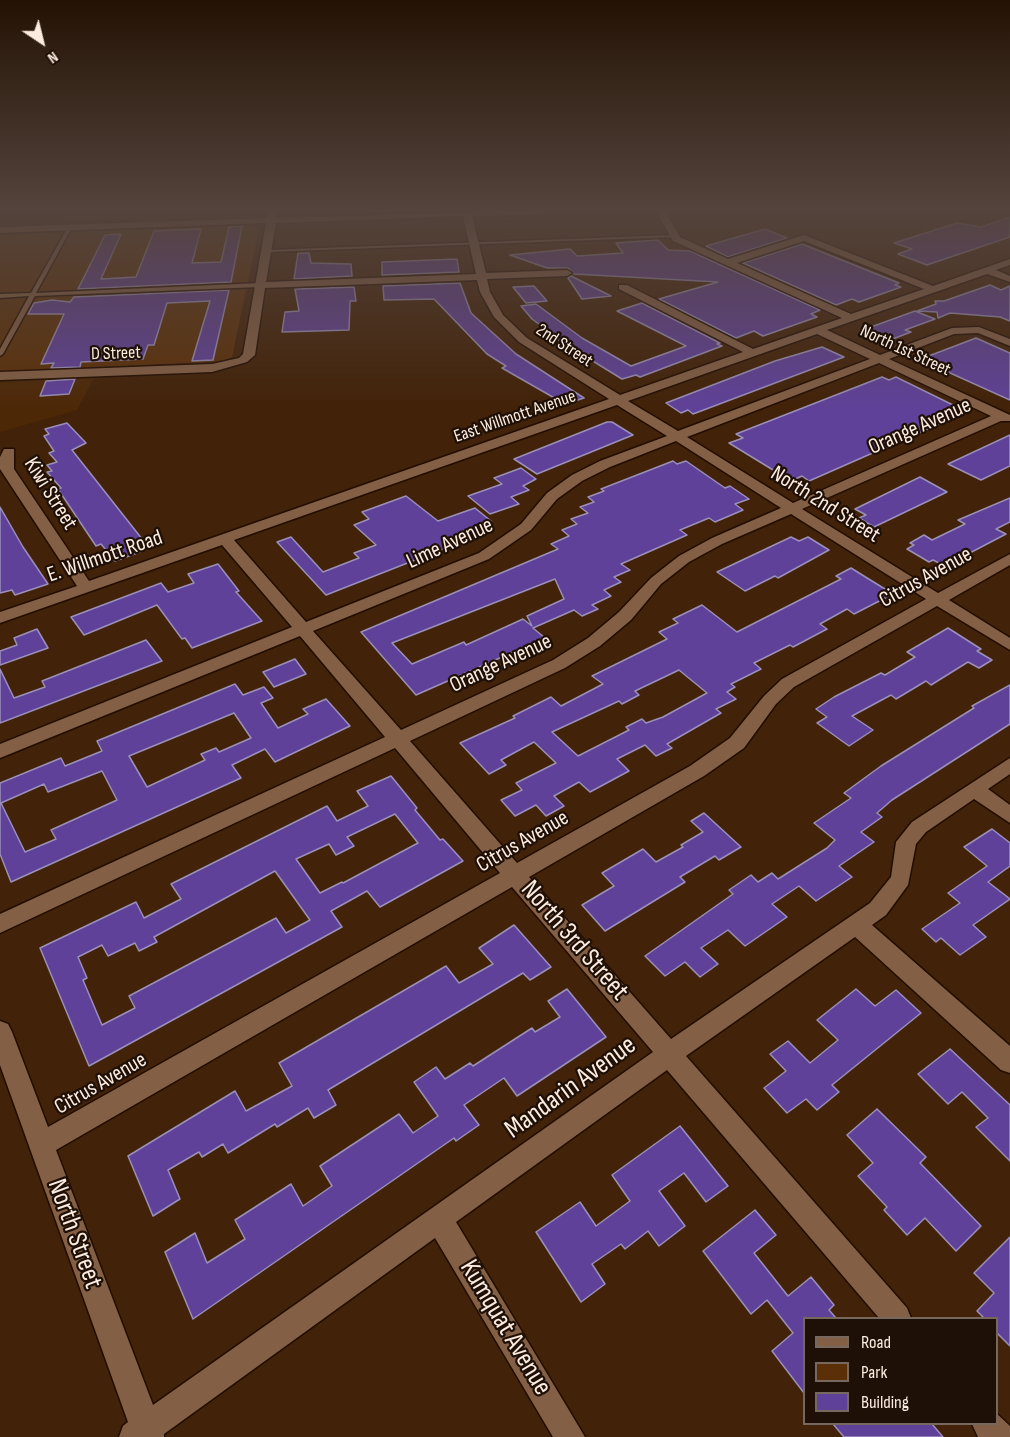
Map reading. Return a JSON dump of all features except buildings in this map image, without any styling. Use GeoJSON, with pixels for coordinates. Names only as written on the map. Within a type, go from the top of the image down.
{"type":"FeatureCollection","features":[{"type":"Feature","properties":{"kind":"street"},"geometry":{"type":"LineString","coordinates":[[261,278],[260,285],[452,278]]}},
{"type":"Feature","properties":{"kind":"street","name":"2nd Street"},"geometry":{"type":"LineString","coordinates":[[481,278],[492,307],[513,332],[535,349],[617,400]]}},
{"type":"Feature","properties":{"kind":"street","name":"North 1st Street"},"geometry":{"type":"LineString","coordinates":[[760,278],[851,318]]}},
{"type":"Feature","properties":{"kind":"street"},"geometry":{"type":"LineString","coordinates":[[905,278],[933,289]]}},
{"type":"Feature","properties":{"kind":"street","name":"East Willmott Avenue"},"geometry":{"type":"LineString","coordinates":[[225,539],[963,278]]}},
{"type":"Feature","properties":{"kind":"street","name":"D Street"},"geometry":{"type":"LineString","coordinates":[[0,376],[212,368],[234,364],[249,355],[260,285]]}},
{"type":"Feature","properties":{"kind":"street"},"geometry":{"type":"LineString","coordinates":[[623,287],[753,353]]}},
{"type":"Feature","properties":{"kind":"street","name":"Lime Avenue"},"geometry":{"type":"LineString","coordinates":[[0,751],[484,556],[526,527],[552,496],[577,478],[676,436],[952,331],[967,328],[1010,343]]}},
{"type":"Feature","properties":{"kind":"street","name":"North 1st Street"},"geometry":{"type":"LineString","coordinates":[[818,330],[1005,418]]}},
{"type":"Feature","properties":{"kind":"street","name":"North 2nd Street"},"geometry":{"type":"LineString","coordinates":[[617,400],[1010,645]]}},
{"type":"Feature","properties":{"kind":"street","name":"Orange Avenue"},"geometry":{"type":"LineString","coordinates":[[0,924],[397,737],[559,664],[594,642],[625,615],[656,581],[684,560],[717,541],[1005,418]]}},
{"type":"Feature","properties":{"kind":"street","name":"Kiwi Street"},"geometry":{"type":"LineString","coordinates":[[9,452],[5,460],[7,469],[86,588]]}},
{"type":"Feature","properties":{"kind":"street","name":"E. Willmott Road"},"geometry":{"type":"LineString","coordinates":[[0,618],[225,539]]}},
{"type":"Feature","properties":{"kind":"street","name":"North 3rd Street"},"geometry":{"type":"LineString","coordinates":[[225,539],[671,1053],[896,1317]]}},
{"type":"Feature","properties":{"kind":"street","name":"Citrus Avenue"},"geometry":{"type":"LineString","coordinates":[[41,1145],[697,771],[737,742],[770,700],[788,683],[1010,559]]}},
{"type":"Feature","properties":{"kind":"street","name":"Mandarin Avenue"},"geometry":{"type":"LineString","coordinates":[[143,1434],[671,1053],[878,909],[901,879],[906,842],[919,827],[1010,765]]}},
{"type":"Feature","properties":{"kind":"street"},"geometry":{"type":"LineString","coordinates":[[974,789],[1010,815]]}},
{"type":"Feature","properties":{"kind":"street"},"geometry":{"type":"LineString","coordinates":[[855,923],[1010,1062]]}},
{"type":"Feature","properties":{"kind":"street","name":"North Street"},"geometry":{"type":"LineString","coordinates":[[0,1032],[143,1434]]}},
{"type":"Feature","properties":{"kind":"street","name":"Kumquat Avenue"},"geometry":{"type":"LineString","coordinates":[[439,1219],[570,1437]]}},
{"type":"Feature","properties":{"kind":"street"},"geometry":{"type":"LineString","coordinates":[[988,1425],[999,1437]]}},
{"type":"Feature","properties":{"kind":"lane"},"geometry":{"type":"LineString","coordinates":[[0,354],[42,278]]}},
{"type":"Feature","properties":{"kind":"lane"},"geometry":{"type":"LineString","coordinates":[[0,296],[260,285]]}},
{"type":"Feature","properties":{"kind":"shaded area"},"geometry":{"type":"Polygon","coordinates":[[[94,378],[77,410],[0,432],[0,382],[94,378]]]}},
{"type":"Feature","properties":{"kind":"green space"},"geometry":{"type":"Polygon","coordinates":[[[0,278],[249,278],[232,357],[226,361],[0,372],[0,278]]]}}]}
